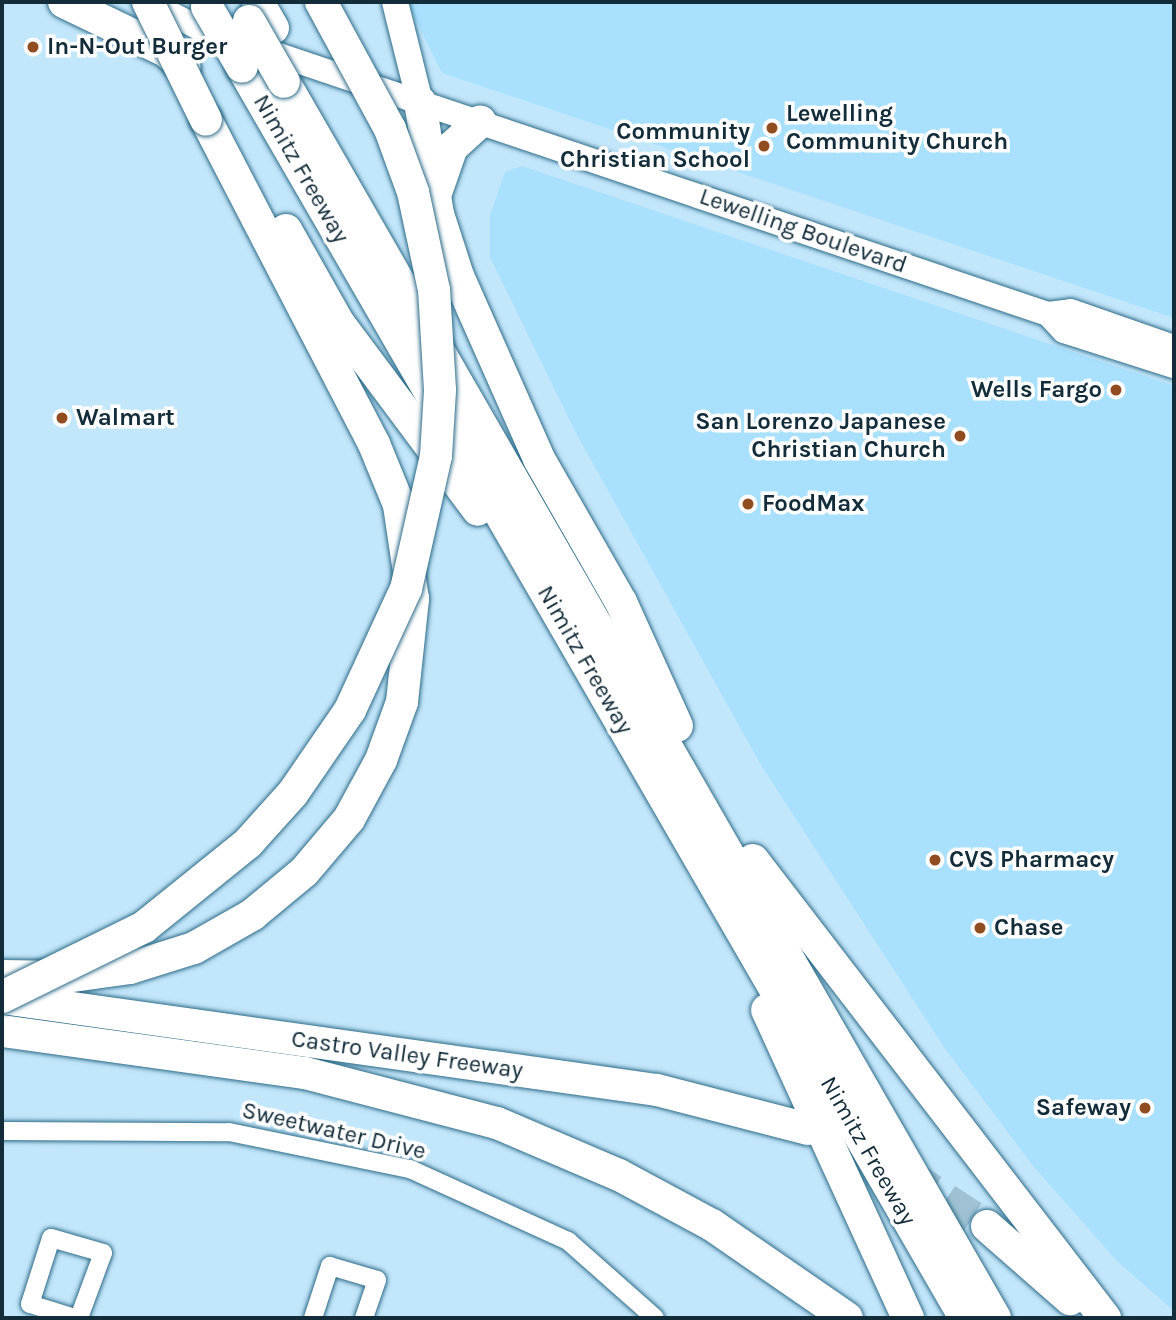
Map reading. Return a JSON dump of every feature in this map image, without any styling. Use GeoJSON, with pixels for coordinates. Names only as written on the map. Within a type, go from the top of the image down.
{"type":"FeatureCollection","features":[{"type":"Feature","properties":{"kind":"highway"},"geometry":{"type":"LineString","coordinates":[[64,2],[166,51],[211,97],[338,321],[584,657]]}},
{"type":"Feature","properties":{"kind":"highway"},"geometry":{"type":"LineString","coordinates":[[2,976],[66,977],[131,968],[194,947],[252,915],[304,872],[349,819],[381,760],[402,702],[413,599],[399,505],[374,444],[148,2]]}},
{"type":"Feature","properties":{"kind":"highway"},"geometry":{"type":"LineString","coordinates":[[2,998],[134,933],[248,843],[344,720],[405,589],[436,456],[440,390],[434,290],[394,137],[321,2]]}},
{"type":"Feature","properties":{"kind":"highway","name":"Nimitz Freeway"},"geometry":{"type":"LineString","coordinates":[[233,13],[242,67],[965,1318]]}},
{"type":"Feature","properties":{"kind":"highway","name":"Nimitz Freeway"},"geometry":{"type":"LineString","coordinates":[[233,13],[296,86],[677,726],[1016,1318]]}},
{"type":"Feature","properties":{"kind":"highway"},"geometry":{"type":"LineString","coordinates":[[296,86],[995,1318]]}},
{"type":"Feature","properties":{"kind":"highway"},"geometry":{"type":"LineString","coordinates":[[420,103],[436,195],[458,276],[539,458],[621,602],[677,726]]}},
{"type":"Feature","properties":{"kind":"highway"},"geometry":{"type":"LineString","coordinates":[[436,195],[452,147],[480,122]]}},
{"type":"Feature","properties":{"kind":"highway"},"geometry":{"type":"LineString","coordinates":[[753,860],[823,943],[1105,1318]]}},
{"type":"Feature","properties":{"kind":"highway"},"geometry":{"type":"LineString","coordinates":[[710,877],[906,1313]]}},
{"type":"Feature","properties":{"kind":"highway","name":"Castro Valley Freeway"},"geometry":{"type":"LineString","coordinates":[[2,998],[657,1090],[808,1129]]}},
{"type":"Feature","properties":{"kind":"highway","name":"Castro Valley Freeway"},"geometry":{"type":"LineString","coordinates":[[2,1031],[305,1073],[423,1100],[589,1161],[712,1225]]}},
{"type":"Feature","properties":{"kind":"highway"},"geometry":{"type":"LineString","coordinates":[[712,1225],[810,1318]]}},
{"type":"Feature","properties":{"kind":"highway"},"geometry":{"type":"LineString","coordinates":[[712,1225],[846,1318]]}},
{"type":"Feature","properties":{"kind":"highway"},"geometry":{"type":"LineString","coordinates":[[987,1226],[1087,1318]]}},
{"type":"Feature","properties":{"kind":"main road","name":"Lewelling Boulevard"},"geometry":{"type":"LineString","coordinates":[[77,2],[233,13]]}},
{"type":"Feature","properties":{"kind":"main road","name":"Lewelling Boulevard"},"geometry":{"type":"LineString","coordinates":[[148,2],[233,13],[420,103],[1048,314],[1071,311],[1174,347]]}},
{"type":"Feature","properties":{"kind":"main road"},"geometry":{"type":"LineString","coordinates":[[395,2],[420,103]]}},
{"type":"Feature","properties":{"kind":"main road","name":"Lewelling Boulevard"},"geometry":{"type":"LineString","coordinates":[[1048,314],[1065,331],[1174,366]]}},
{"type":"Feature","properties":{"kind":"street","name":"Sweetwater Drive"},"geometry":{"type":"LineString","coordinates":[[2,1131],[229,1132],[410,1169],[568,1241],[655,1318]]}},
{"type":"Feature","properties":{"kind":"street"},"geometry":{"type":"LineString","coordinates":[[51,1238],[103,1253],[77,1318],[30,1304],[51,1238]]}},
{"type":"Feature","properties":{"kind":"street"},"geometry":{"type":"LineString","coordinates":[[313,1318],[330,1266],[377,1280],[364,1318]]}},
{"type":"Feature","properties":{"kind":"shaded area"},"geometry":{"type":"Polygon","coordinates":[[[407,2],[1174,2],[1174,318],[442,73],[407,2]]]}},
{"type":"Feature","properties":{"kind":"shaded area"},"geometry":{"type":"Polygon","coordinates":[[[522,166],[1174,386],[1174,1311],[1117,1261],[1034,1167],[944,1047],[761,765],[576,433],[490,257],[490,216],[505,172],[522,166]]]}},
{"type":"Feature","properties":{"kind":"tunnel"},"geometry":{"type":"LineString","coordinates":[[906,1173],[987,1226]]}},
{"type":"Feature","properties":{"kind":"place","name":"In-N-Out Burger"},"geometry":{"type":"Point","coordinates":[33,47]}},
{"type":"Feature","properties":{"kind":"place","name":"Lewelling Community Church"},"geometry":{"type":"Point","coordinates":[772,128]}},
{"type":"Feature","properties":{"kind":"place","name":"Community Christian School"},"geometry":{"type":"Point","coordinates":[764,146]}},
{"type":"Feature","properties":{"kind":"place","name":"Wells Fargo"},"geometry":{"type":"Point","coordinates":[1116,390]}},
{"type":"Feature","properties":{"kind":"place","name":"Walmart"},"geometry":{"type":"Point","coordinates":[62,418]}},
{"type":"Feature","properties":{"kind":"place","name":"San Lorenzo Japanese Christian Church"},"geometry":{"type":"Point","coordinates":[960,436]}},
{"type":"Feature","properties":{"kind":"place","name":"FoodMax"},"geometry":{"type":"Point","coordinates":[748,504]}},
{"type":"Feature","properties":{"kind":"place","name":"CVS Pharmacy"},"geometry":{"type":"Point","coordinates":[935,860]}},
{"type":"Feature","properties":{"kind":"place","name":"Chase"},"geometry":{"type":"Point","coordinates":[980,928]}},
{"type":"Feature","properties":{"kind":"place","name":"Safeway"},"geometry":{"type":"Point","coordinates":[1145,1108]}}]}
